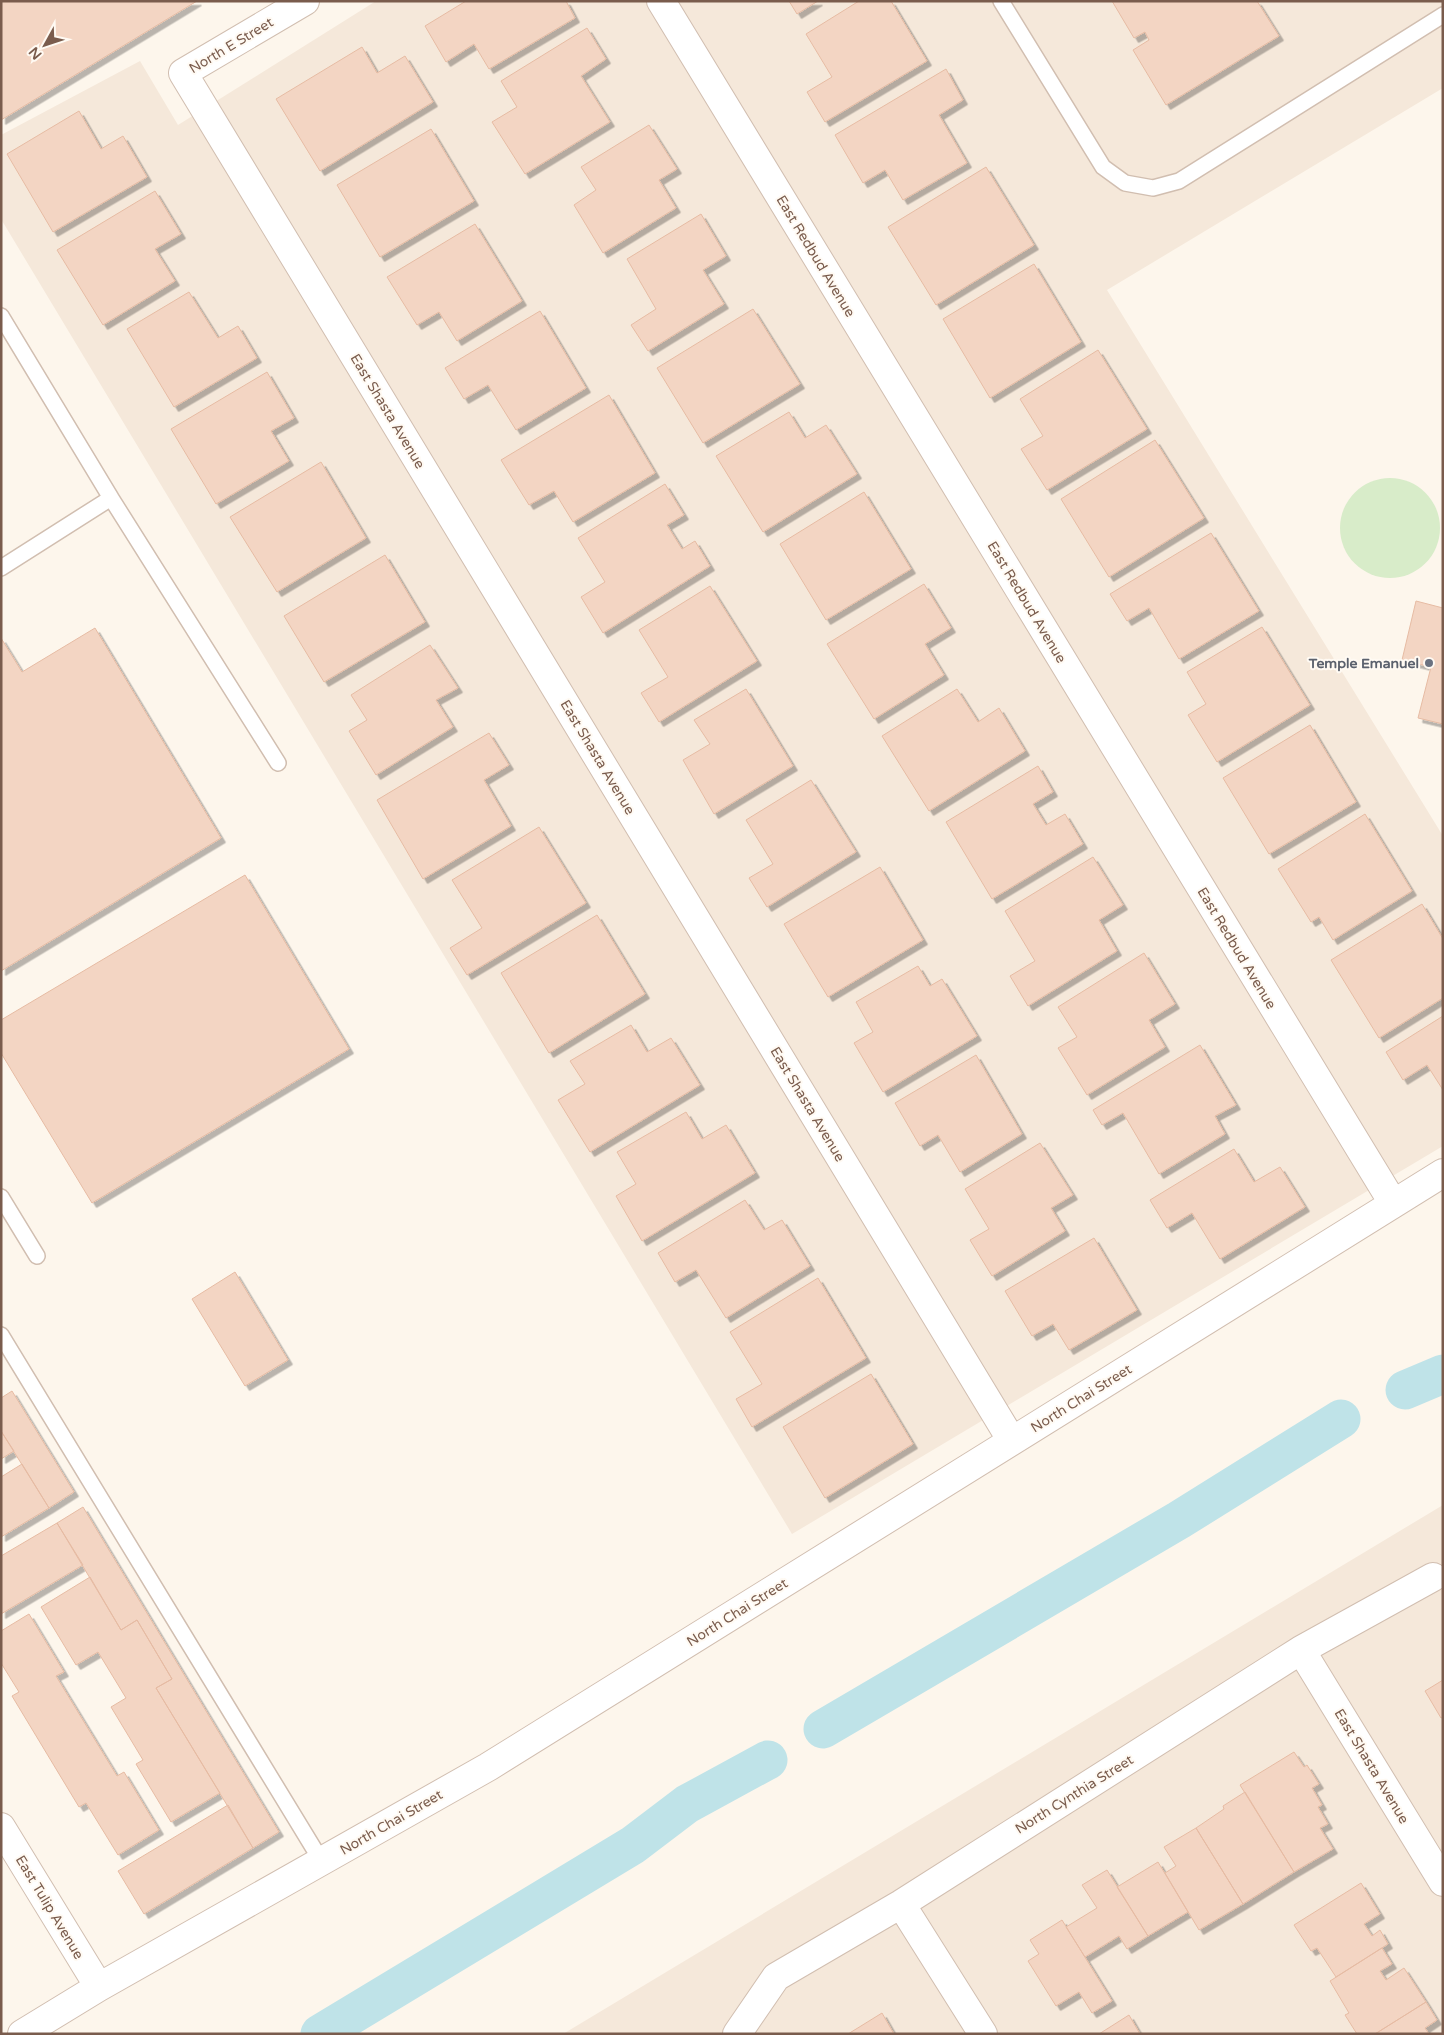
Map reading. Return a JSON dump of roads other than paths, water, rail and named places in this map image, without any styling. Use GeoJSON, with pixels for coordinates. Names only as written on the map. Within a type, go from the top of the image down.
{"type":"FeatureCollection","features":[{"type":"Feature","properties":{"kind":"street","name":"North E Street"},"geometry":{"type":"LineString","coordinates":[[183,74],[305,1]]}},
{"type":"Feature","properties":{"kind":"street","name":"East Redbud Avenue"},"geometry":{"type":"LineString","coordinates":[[660,1],[1392,1203]]}},
{"type":"Feature","properties":{"kind":"street","name":"East Shasta Avenue"},"geometry":{"type":"LineString","coordinates":[[183,74],[1012,1441]]}},
{"type":"Feature","properties":{"kind":"street","name":"North Chai Street"},"geometry":{"type":"LineString","coordinates":[[22,2034],[99,1987],[488,1767],[1443,1173]]}},
{"type":"Feature","properties":{"kind":"street","name":"North Cynthia Street"},"geometry":{"type":"LineString","coordinates":[[737,2034],[776,1977],[901,1904],[1301,1650],[1433,1577]]}},
{"type":"Feature","properties":{"kind":"street","name":"East Shasta Avenue"},"geometry":{"type":"LineString","coordinates":[[1301,1650],[1443,1882]]}},
{"type":"Feature","properties":{"kind":"street","name":"East Tulip Avenue"},"geometry":{"type":"LineString","coordinates":[[1,1827],[99,1987]]}},
{"type":"Feature","properties":{"kind":"street"},"geometry":{"type":"LineString","coordinates":[[901,1904],[982,2034]]}},
{"type":"Feature","properties":{"kind":"lane"},"geometry":{"type":"LineString","coordinates":[[1001,1],[1103,167],[1125,183],[1153,188],[1179,180],[1443,15]]}},
{"type":"Feature","properties":{"kind":"lane"},"geometry":{"type":"LineString","coordinates":[[1,316],[111,498],[278,763]]}},
{"type":"Feature","properties":{"kind":"lane"},"geometry":{"type":"LineString","coordinates":[[1,568],[111,498]]}},
{"type":"Feature","properties":{"kind":"lane"},"geometry":{"type":"LineString","coordinates":[[1,1197],[37,1256]]}},
{"type":"Feature","properties":{"kind":"lane"},"geometry":{"type":"LineString","coordinates":[[1,1335],[322,1862]]}},
{"type":"Feature","properties":{"kind":"waterway"},"geometry":{"type":"LineString","coordinates":[[1405,1390],[1443,1374]]}},
{"type":"Feature","properties":{"kind":"waterway"},"geometry":{"type":"LineString","coordinates":[[823,1729],[1179,1520],[1341,1419]]}},
{"type":"Feature","properties":{"kind":"waterway"},"geometry":{"type":"LineString","coordinates":[[320,2034],[633,1845],[687,1804],[768,1760]]}},
{"type":"Feature","properties":{"kind":"place","name":"Temple Emanuel"},"geometry":{"type":"Point","coordinates":[1429,663]}}]}
